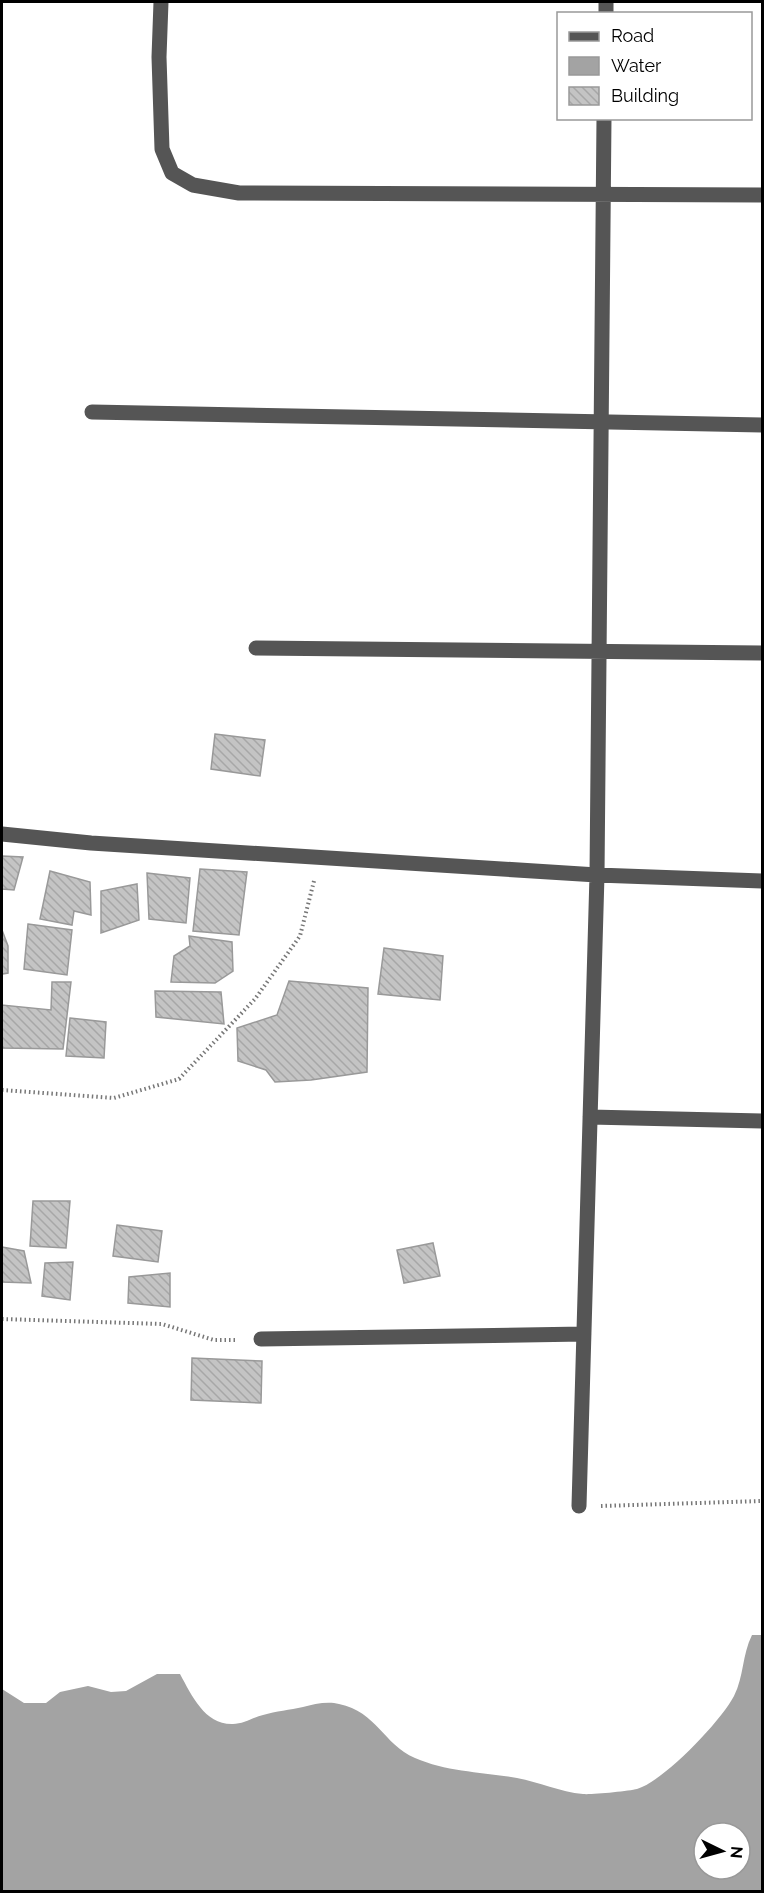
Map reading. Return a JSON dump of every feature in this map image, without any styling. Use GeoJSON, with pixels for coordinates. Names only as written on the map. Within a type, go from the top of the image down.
{"type":"FeatureCollection","features":[{"type":"Feature","properties":{"kind":"street"},"geometry":{"type":"LineString","coordinates":[[161,2],[159,57],[162,149],[172,173],[193,184],[239,193],[762,195]]}},
{"type":"Feature","properties":{"kind":"street"},"geometry":{"type":"LineString","coordinates":[[579,1506],[597,875],[604,120]]}},
{"type":"Feature","properties":{"kind":"street"},"geometry":{"type":"LineString","coordinates":[[92,412],[762,425]]}},
{"type":"Feature","properties":{"kind":"street"},"geometry":{"type":"LineString","coordinates":[[256,648],[762,653]]}},
{"type":"Feature","properties":{"kind":"street"},"geometry":{"type":"LineString","coordinates":[[2,834],[90,843],[597,875],[762,880]]}},
{"type":"Feature","properties":{"kind":"street"},"geometry":{"type":"LineString","coordinates":[[590,1117],[762,1121]]}},
{"type":"Feature","properties":{"kind":"street"},"geometry":{"type":"LineString","coordinates":[[261,1339],[584,1334]]}},
{"type":"Feature","properties":{"kind":"path"},"geometry":{"type":"LineString","coordinates":[[2,1090],[114,1098],[179,1079],[255,999],[300,936],[320,857]]}},
{"type":"Feature","properties":{"kind":"path"},"geometry":{"type":"LineString","coordinates":[[2,1319],[162,1324],[214,1340],[261,1339]]}},
{"type":"Feature","properties":{"kind":"path"},"geometry":{"type":"LineString","coordinates":[[579,1506],[762,1501]]}},
{"type":"Feature","properties":{"kind":"water"},"geometry":{"type":"Polygon","coordinates":[[[752,1635],[762,1635],[762,1891],[2,1891],[2,1689],[24,1703],[46,1703],[60,1692],[88,1686],[111,1692],[126,1691],[157,1674],[180,1674],[200,1708],[215,1720],[223,1723],[237,1724],[273,1712],[335,1703],[362,1714],[404,1752],[427,1763],[452,1769],[517,1778],[574,1793],[593,1794],[637,1789],[648,1784],[662,1775],[691,1749],[717,1720],[734,1696],[740,1681],[746,1650],[752,1635]]]}},
{"type":"Feature","properties":{"kind":"building"},"geometry":{"type":"Polygon","coordinates":[[[215,734],[265,740],[260,776],[211,769],[215,734]]]}},
{"type":"Feature","properties":{"kind":"building"},"geometry":{"type":"Polygon","coordinates":[[[2,856],[23,857],[14,890],[2,889],[2,856]]]}},
{"type":"Feature","properties":{"kind":"building"},"geometry":{"type":"Polygon","coordinates":[[[200,869],[247,872],[239,935],[193,931],[200,869]]]}},
{"type":"Feature","properties":{"kind":"building"},"geometry":{"type":"Polygon","coordinates":[[[50,871],[90,882],[91,915],[74,911],[72,925],[40,919],[50,871]]]}},
{"type":"Feature","properties":{"kind":"building"},"geometry":{"type":"Polygon","coordinates":[[[147,873],[190,878],[186,923],[149,919],[147,873]]]}},
{"type":"Feature","properties":{"kind":"building"},"geometry":{"type":"Polygon","coordinates":[[[137,884],[139,920],[101,933],[101,891],[137,884]]]}},
{"type":"Feature","properties":{"kind":"building"},"geometry":{"type":"Polygon","coordinates":[[[28,924],[72,930],[67,975],[24,969],[28,924]]]}},
{"type":"Feature","properties":{"kind":"building"},"geometry":{"type":"Polygon","coordinates":[[[2,930],[8,946],[8,973],[2,974],[2,930]]]}},
{"type":"Feature","properties":{"kind":"building"},"geometry":{"type":"Polygon","coordinates":[[[189,936],[232,942],[233,971],[215,983],[171,982],[174,956],[190,946],[189,936]]]}},
{"type":"Feature","properties":{"kind":"building"},"geometry":{"type":"Polygon","coordinates":[[[384,948],[443,956],[440,1000],[378,994],[384,948]]]}},
{"type":"Feature","properties":{"kind":"building"},"geometry":{"type":"Polygon","coordinates":[[[289,981],[368,988],[367,1072],[311,1080],[275,1082],[266,1070],[238,1061],[237,1028],[277,1015],[289,981]]]}},
{"type":"Feature","properties":{"kind":"building"},"geometry":{"type":"Polygon","coordinates":[[[52,982],[71,982],[63,1049],[2,1048],[2,1005],[51,1010],[52,982]]]}},
{"type":"Feature","properties":{"kind":"building"},"geometry":{"type":"Polygon","coordinates":[[[155,991],[221,992],[224,1024],[156,1017],[155,991]]]}},
{"type":"Feature","properties":{"kind":"building"},"geometry":{"type":"Polygon","coordinates":[[[70,1018],[106,1022],[104,1058],[66,1056],[70,1018]]]}},
{"type":"Feature","properties":{"kind":"building"},"geometry":{"type":"Polygon","coordinates":[[[33,1201],[70,1201],[66,1248],[30,1246],[33,1201]]]}},
{"type":"Feature","properties":{"kind":"building"},"geometry":{"type":"Polygon","coordinates":[[[117,1225],[162,1231],[158,1262],[113,1256],[117,1225]]]}},
{"type":"Feature","properties":{"kind":"building"},"geometry":{"type":"Polygon","coordinates":[[[433,1243],[440,1276],[404,1283],[397,1250],[433,1243]]]}},
{"type":"Feature","properties":{"kind":"building"},"geometry":{"type":"Polygon","coordinates":[[[2,1247],[24,1251],[31,1283],[2,1282],[2,1247]]]}},
{"type":"Feature","properties":{"kind":"building"},"geometry":{"type":"Polygon","coordinates":[[[73,1262],[70,1300],[42,1296],[45,1263],[73,1262]]]}},
{"type":"Feature","properties":{"kind":"building"},"geometry":{"type":"Polygon","coordinates":[[[170,1273],[170,1307],[128,1303],[129,1277],[170,1273]]]}},
{"type":"Feature","properties":{"kind":"building"},"geometry":{"type":"Polygon","coordinates":[[[192,1358],[262,1361],[261,1403],[191,1400],[192,1358]]]}}]}
